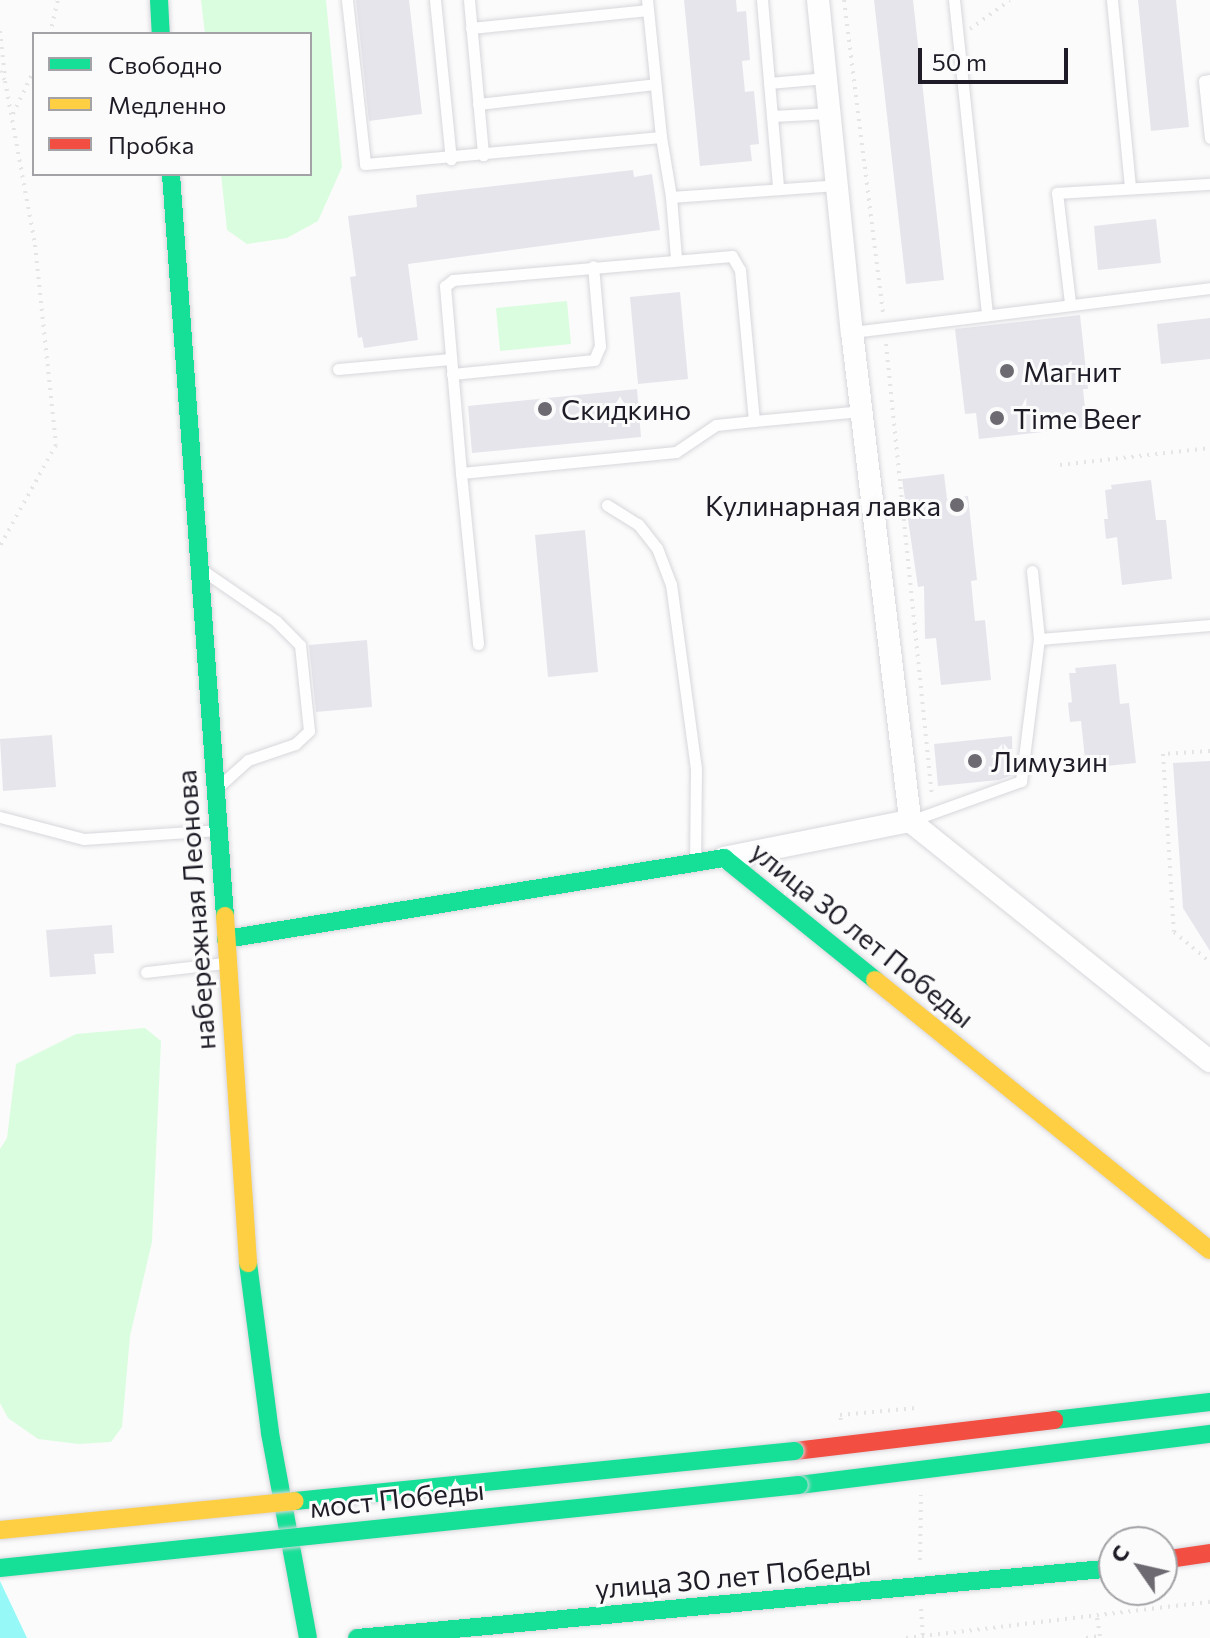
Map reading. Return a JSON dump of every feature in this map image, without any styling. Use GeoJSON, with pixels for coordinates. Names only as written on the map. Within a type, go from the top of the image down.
{"type":"FeatureCollection","features":[{"type":"Feature","properties":{"kind":"main road"},"geometry":{"type":"LineString","coordinates":[[159,0],[161,32]]}},
{"type":"Feature","properties":{"kind":"main road","name":"набережная Леонова"},"geometry":{"type":"LineString","coordinates":[[171,176],[228,963],[243,1223],[270,1433],[308,1638]]}},
{"type":"Feature","properties":{"kind":"main road","name":"улица 30 лет Победы"},"geometry":{"type":"LineString","coordinates":[[226,939],[724,858],[1210,1250]]}},
{"type":"Feature","properties":{"kind":"main road"},"geometry":{"type":"LineString","coordinates":[[0,1530],[795,1451],[1210,1402]]}},
{"type":"Feature","properties":{"kind":"main road","name":"мост Победы"},"geometry":{"type":"LineString","coordinates":[[0,1568],[799,1485],[1210,1434]]}},
{"type":"Feature","properties":{"kind":"main road"},"geometry":{"type":"LineString","coordinates":[[1178,1558],[1210,1553]]}},
{"type":"Feature","properties":{"kind":"main road","name":"улица 30 лет Победы"},"geometry":{"type":"LineString","coordinates":[[357,1638],[1098,1569]]}},
{"type":"Feature","properties":{"kind":"street"},"geometry":{"type":"LineString","coordinates":[[818,0],[852,332],[910,821],[1210,1061]]}},
{"type":"Feature","properties":{"kind":"street"},"geometry":{"type":"LineString","coordinates":[[724,858],[910,821]]}},
{"type":"Feature","properties":{"kind":"lane"},"geometry":{"type":"LineString","coordinates":[[347,0],[365,164],[451,159],[661,137]]}},
{"type":"Feature","properties":{"kind":"lane"},"geometry":{"type":"LineString","coordinates":[[435,0],[451,159]]}},
{"type":"Feature","properties":{"kind":"lane"},"geometry":{"type":"LineString","coordinates":[[469,0],[483,155]]}},
{"type":"Feature","properties":{"kind":"lane"},"geometry":{"type":"LineString","coordinates":[[762,0],[778,188]]}},
{"type":"Feature","properties":{"kind":"lane"},"geometry":{"type":"LineString","coordinates":[[954,0],[987,315]]}},
{"type":"Feature","properties":{"kind":"lane"},"geometry":{"type":"LineString","coordinates":[[1112,0],[1130,188]]}},
{"type":"Feature","properties":{"kind":"lane"},"geometry":{"type":"LineString","coordinates":[[471,28],[647,5],[676,258]]}},
{"type":"Feature","properties":{"kind":"lane"},"geometry":{"type":"LineString","coordinates":[[769,83],[826,78]]}},
{"type":"Feature","properties":{"kind":"lane"},"geometry":{"type":"LineString","coordinates":[[1210,80],[1204,81],[1210,138]]}},
{"type":"Feature","properties":{"kind":"lane"},"geometry":{"type":"LineString","coordinates":[[478,104],[655,84]]}},
{"type":"Feature","properties":{"kind":"lane"},"geometry":{"type":"LineString","coordinates":[[772,116],[830,113]]}},
{"type":"Feature","properties":{"kind":"lane"},"geometry":{"type":"LineString","coordinates":[[1070,303],[1057,193],[1210,184]]}},
{"type":"Feature","properties":{"kind":"lane"},"geometry":{"type":"LineString","coordinates":[[671,197],[837,185]]}},
{"type":"Feature","properties":{"kind":"lane"},"geometry":{"type":"LineString","coordinates":[[478,644],[444,291],[448,281],[723,254],[737,261],[754,421]]}},
{"type":"Feature","properties":{"kind":"lane"},"geometry":{"type":"LineString","coordinates":[[452,374],[594,360],[600,346],[593,266]]}},
{"type":"Feature","properties":{"kind":"lane"},"geometry":{"type":"LineString","coordinates":[[852,332],[1210,288]]}},
{"type":"Feature","properties":{"kind":"lane"},"geometry":{"type":"LineString","coordinates":[[338,369],[451,359]]}},
{"type":"Feature","properties":{"kind":"lane"},"geometry":{"type":"LineString","coordinates":[[461,473],[676,452],[685,449],[709,427],[861,411]]}},
{"type":"Feature","properties":{"kind":"lane"},"geometry":{"type":"LineString","coordinates":[[607,505],[638,524],[657,548],[671,584],[696,768],[695,862]]}},
{"type":"Feature","properties":{"kind":"lane"},"geometry":{"type":"LineString","coordinates":[[199,568],[276,621],[300,645],[309,731],[295,744],[248,760],[215,789]]}},
{"type":"Feature","properties":{"kind":"lane"},"geometry":{"type":"LineString","coordinates":[[910,821],[1021,781],[1039,639],[1032,571]]}},
{"type":"Feature","properties":{"kind":"lane"},"geometry":{"type":"LineString","coordinates":[[1039,639],[1210,625]]}},
{"type":"Feature","properties":{"kind":"lane"},"geometry":{"type":"LineString","coordinates":[[0,817],[84,839],[218,830]]}},
{"type":"Feature","properties":{"kind":"lane"},"geometry":{"type":"LineString","coordinates":[[146,972],[228,963]]}},
{"type":"Feature","properties":{"kind":"path"},"geometry":{"type":"LineString","coordinates":[[50,32],[58,0]]}},
{"type":"Feature","properties":{"kind":"path"},"geometry":{"type":"LineString","coordinates":[[844,0],[885,329],[933,812]]}},
{"type":"Feature","properties":{"kind":"path"},"geometry":{"type":"LineString","coordinates":[[958,38],[1010,0]]}},
{"type":"Feature","properties":{"kind":"path"},"geometry":{"type":"LineString","coordinates":[[0,31],[5,81],[35,245],[56,445],[0,546]]}},
{"type":"Feature","properties":{"kind":"path"},"geometry":{"type":"LineString","coordinates":[[0,71],[5,81]]}},
{"type":"Feature","properties":{"kind":"path"},"geometry":{"type":"LineString","coordinates":[[12,116],[32,74]]}},
{"type":"Feature","properties":{"kind":"path"},"geometry":{"type":"LineString","coordinates":[[1060,465],[1210,448]]}},
{"type":"Feature","properties":{"kind":"path"},"geometry":{"type":"LineString","coordinates":[[1210,751],[1163,754],[1174,932],[1210,962]]}},
{"type":"Feature","properties":{"kind":"path"},"geometry":{"type":"LineString","coordinates":[[906,1638],[1210,1602]]}},
{"type":"Feature","properties":{"kind":"path"},"geometry":{"type":"LineString","coordinates":[[1086,1638],[1100,1637],[1097,1615]]}},
{"type":"Feature","properties":{"kind":"path"},"geometry":{"type":"LineString","coordinates":[[967,1631],[967,1638]]}},
{"type":"Feature","properties":{"kind":"path"},"geometry":{"type":"LineString","coordinates":[[938,1638],[946,1634]]}},
{"type":"Feature","properties":{"kind":"green space"},"geometry":{"type":"Polygon","coordinates":[[[201,0],[326,0],[342,167],[318,221],[287,238],[247,244],[227,230],[221,176],[312,176],[312,32],[205,32],[201,0]]]}},
{"type":"Feature","properties":{"kind":"green space"},"geometry":{"type":"Polygon","coordinates":[[[567,301],[571,344],[500,351],[496,308],[567,301]]]}},
{"type":"Feature","properties":{"kind":"green space"},"geometry":{"type":"Polygon","coordinates":[[[145,1028],[161,1041],[152,1242],[130,1336],[122,1427],[111,1442],[78,1444],[38,1439],[8,1418],[0,1403],[0,1149],[7,1138],[16,1064],[76,1034],[145,1028]]]}},
{"type":"Feature","properties":{"kind":"water"},"geometry":{"type":"Polygon","coordinates":[[[0,1581],[27,1638],[0,1638],[0,1581]]]}},
{"type":"Feature","properties":{"kind":"building"},"geometry":{"type":"Polygon","coordinates":[[[356,0],[409,0],[422,114],[369,121],[356,0]]]}},
{"type":"Feature","properties":{"kind":"building"},"geometry":{"type":"Polygon","coordinates":[[[684,0],[736,0],[737,12],[746,11],[750,60],[742,61],[745,92],[754,91],[759,144],[750,145],[752,161],[700,166],[684,0]]]}},
{"type":"Feature","properties":{"kind":"building"},"geometry":{"type":"Polygon","coordinates":[[[874,0],[913,0],[944,280],[906,284],[874,0]]]}},
{"type":"Feature","properties":{"kind":"building"},"geometry":{"type":"Polygon","coordinates":[[[1138,0],[1176,0],[1189,127],[1151,131],[1138,0]]]}},
{"type":"Feature","properties":{"kind":"building"},"geometry":{"type":"Polygon","coordinates":[[[633,170],[634,177],[652,174],[660,230],[408,264],[418,340],[364,348],[362,337],[358,338],[350,277],[356,276],[348,216],[417,207],[416,195],[633,170]]]}},
{"type":"Feature","properties":{"kind":"building"},"geometry":{"type":"Polygon","coordinates":[[[1156,219],[1161,263],[1098,270],[1094,226],[1156,219]]]}},
{"type":"Feature","properties":{"kind":"building"},"geometry":{"type":"Polygon","coordinates":[[[680,292],[688,379],[638,384],[630,297],[680,292]]]}},
{"type":"Feature","properties":{"kind":"building"},"geometry":{"type":"Polygon","coordinates":[[[1080,315],[1088,389],[1083,389],[1087,427],[979,439],[976,413],[965,414],[955,329],[1080,315]]]}},
{"type":"Feature","properties":{"kind":"building"},"geometry":{"type":"Polygon","coordinates":[[[1210,318],[1210,359],[1161,364],[1157,324],[1210,318]]]}},
{"type":"Feature","properties":{"kind":"building"},"geometry":{"type":"Polygon","coordinates":[[[637,389],[641,437],[472,453],[468,406],[637,389]]]}},
{"type":"Feature","properties":{"kind":"building"},"geometry":{"type":"Polygon","coordinates":[[[944,474],[947,499],[968,496],[977,580],[971,581],[975,621],[985,620],[991,680],[941,685],[936,638],[925,639],[924,586],[918,587],[902,479],[944,474]]]}},
{"type":"Feature","properties":{"kind":"building"},"geometry":{"type":"Polygon","coordinates":[[[1151,480],[1156,520],[1166,520],[1172,579],[1122,585],[1117,537],[1106,539],[1104,519],[1108,519],[1105,490],[1112,489],[1111,485],[1151,480]]]}},
{"type":"Feature","properties":{"kind":"building"},"geometry":{"type":"Polygon","coordinates":[[[585,530],[598,672],[548,677],[535,535],[585,530]]]}},
{"type":"Feature","properties":{"kind":"building"},"geometry":{"type":"Polygon","coordinates":[[[367,640],[372,707],[316,712],[309,645],[367,640]]]}},
{"type":"Feature","properties":{"kind":"building"},"geometry":{"type":"Polygon","coordinates":[[[1116,664],[1120,704],[1129,703],[1136,763],[1086,768],[1081,721],[1070,722],[1068,703],[1072,702],[1069,673],[1076,673],[1075,668],[1116,664]]]}},
{"type":"Feature","properties":{"kind":"building"},"geometry":{"type":"Polygon","coordinates":[[[52,735],[56,787],[3,791],[0,739],[52,735]]]}},
{"type":"Feature","properties":{"kind":"building","name":"Лимузин"},"geometry":{"type":"Polygon","coordinates":[[[1012,736],[1013,775],[999,780],[938,786],[934,744],[1012,736]]]}},
{"type":"Feature","properties":{"kind":"building"},"geometry":{"type":"Polygon","coordinates":[[[1210,761],[1210,951],[1183,908],[1173,763],[1210,761]]]}},
{"type":"Feature","properties":{"kind":"building"},"geometry":{"type":"Polygon","coordinates":[[[112,925],[114,953],[94,954],[96,974],[50,977],[46,930],[112,925]]]}},
{"type":"Feature","properties":{"kind":"traffic: fast"},"geometry":{"type":"LineString","coordinates":[[159,0],[161,32]]}},
{"type":"Feature","properties":{"kind":"traffic: fast"},"geometry":{"type":"LineString","coordinates":[[171,176],[225,916]]}},
{"type":"Feature","properties":{"kind":"traffic: fast"},"geometry":{"type":"LineString","coordinates":[[226,939],[724,858],[875,980]]}},
{"type":"Feature","properties":{"kind":"traffic: fast"},"geometry":{"type":"LineString","coordinates":[[248,1263],[270,1433],[308,1638]]}},
{"type":"Feature","properties":{"kind":"traffic: fast"},"geometry":{"type":"LineString","coordinates":[[1054,1420],[1210,1402]]}},
{"type":"Feature","properties":{"kind":"traffic: fast"},"geometry":{"type":"LineString","coordinates":[[799,1485],[1210,1434]]}},
{"type":"Feature","properties":{"kind":"traffic: fast"},"geometry":{"type":"LineString","coordinates":[[295,1501],[795,1451]]}},
{"type":"Feature","properties":{"kind":"traffic: fast"},"geometry":{"type":"LineString","coordinates":[[0,1568],[799,1485]]}},
{"type":"Feature","properties":{"kind":"traffic: fast"},"geometry":{"type":"LineString","coordinates":[[357,1638],[1098,1569]]}},
{"type":"Feature","properties":{"kind":"traffic: slow"},"geometry":{"type":"LineString","coordinates":[[225,916],[248,1263]]}},
{"type":"Feature","properties":{"kind":"traffic: slow"},"geometry":{"type":"LineString","coordinates":[[875,980],[1210,1250]]}},
{"type":"Feature","properties":{"kind":"traffic: slow"},"geometry":{"type":"LineString","coordinates":[[0,1530],[295,1501]]}},
{"type":"Feature","properties":{"kind":"traffic: jam"},"geometry":{"type":"LineString","coordinates":[[795,1451],[1054,1420]]}},
{"type":"Feature","properties":{"kind":"traffic: jam"},"geometry":{"type":"LineString","coordinates":[[1178,1558],[1210,1553]]}},
{"type":"Feature","properties":{"kind":"place","name":"Магнит"},"geometry":{"type":"Point","coordinates":[1007,371]}},
{"type":"Feature","properties":{"kind":"place","name":"Скидкино"},"geometry":{"type":"Point","coordinates":[545,409]}},
{"type":"Feature","properties":{"kind":"place","name":"Time Beer"},"geometry":{"type":"Point","coordinates":[997,418]}},
{"type":"Feature","properties":{"kind":"place","name":"Кулинарная лавка"},"geometry":{"type":"Point","coordinates":[957,505]}},
{"type":"Feature","properties":{"kind":"place","name":"Лимузин"},"geometry":{"type":"Point","coordinates":[975,761]}}]}
